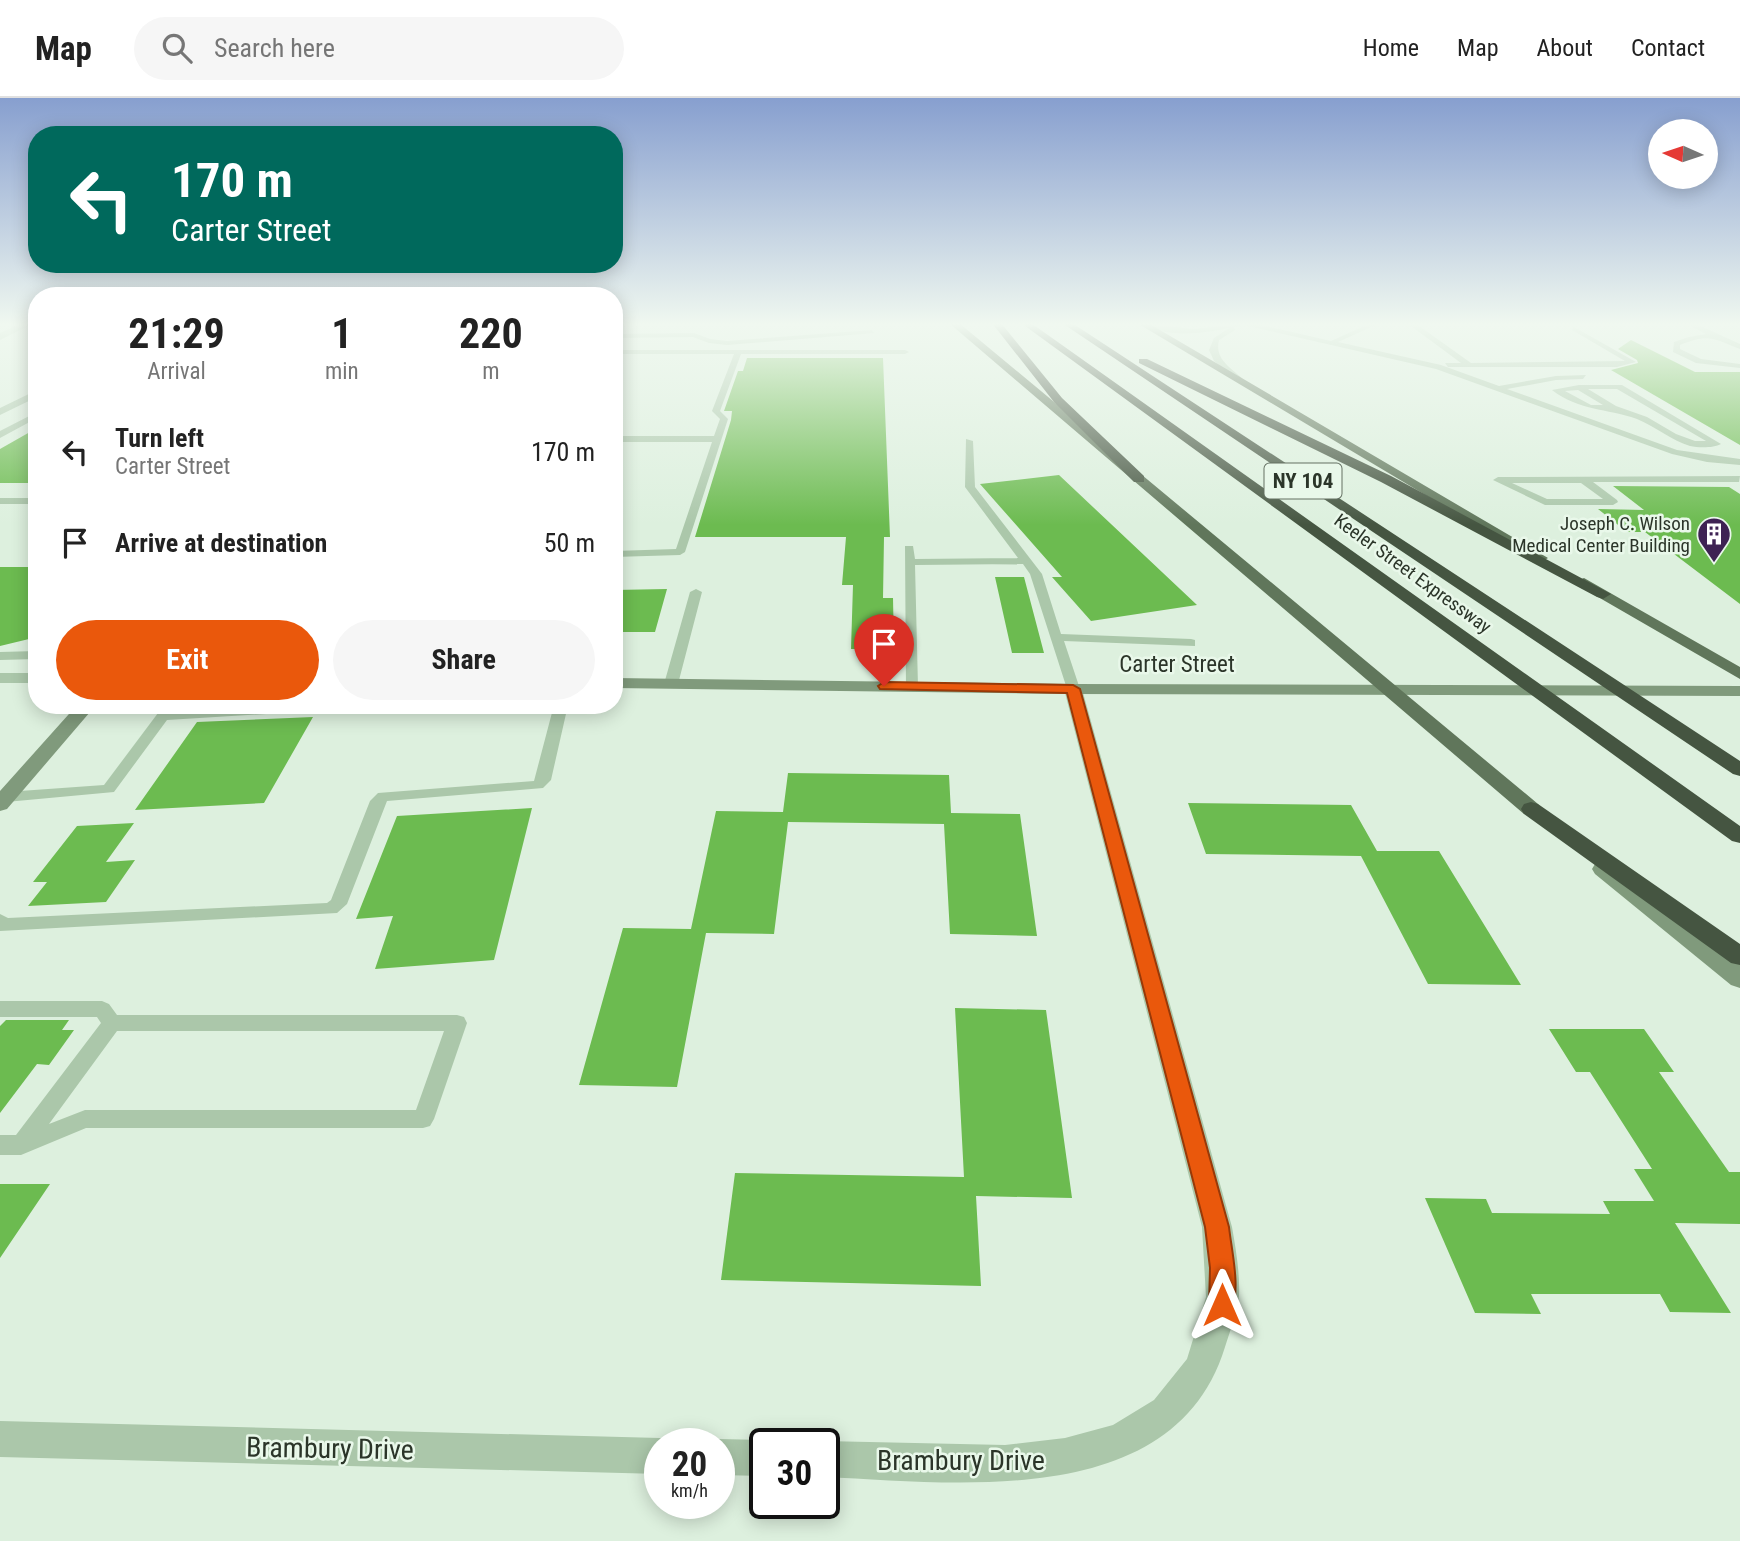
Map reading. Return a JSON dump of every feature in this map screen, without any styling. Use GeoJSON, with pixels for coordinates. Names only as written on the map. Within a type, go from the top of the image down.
{"type":"FeatureCollection","features":[{"type":"Feature","properties":{"kind":"highway"},"geometry":{"type":"LineString","coordinates":[[1050,390],[1139,479]]}},
{"type":"Feature","properties":{"kind":"highway","name":"Keeler Street Expressway"},"geometry":{"type":"LineString","coordinates":[[1119,390],[1740,836]]}},
{"type":"Feature","properties":{"kind":"highway","name":"Keeler Street Expressway"},"geometry":{"type":"LineString","coordinates":[[1167,390],[1740,770]]}},
{"type":"Feature","properties":{"kind":"highway"},"geometry":{"type":"LineString","coordinates":[[1203,390],[1386,478],[1603,594]]}},
{"type":"Feature","properties":{"kind":"highway"},"geometry":{"type":"LineString","coordinates":[[1531,809],[1740,956]]}},
{"type":"Feature","properties":{"kind":"main road"},"geometry":{"type":"LineString","coordinates":[[1033,390],[1531,809],[1740,978]]}},
{"type":"Feature","properties":{"kind":"main road"},"geometry":{"type":"LineString","coordinates":[[1255,390],[1740,674]]}},
{"type":"Feature","properties":{"kind":"main road","name":"Carter Street"},"geometry":{"type":"LineString","coordinates":[[623,683],[1073,689],[1740,691]]}},
{"type":"Feature","properties":{"kind":"main road"},"geometry":{"type":"LineString","coordinates":[[3,801],[79,714]]}},
{"type":"Feature","properties":{"kind":"street"},"geometry":{"type":"LineString","coordinates":[[0,412],[28,398]]}},
{"type":"Feature","properties":{"kind":"street"},"geometry":{"type":"LineString","coordinates":[[0,678],[28,678]]}},
{"type":"Feature","properties":{"kind":"street","name":"Brambury Drive"},"geometry":{"type":"LineString","coordinates":[[840,1459],[1016,1464],[1060,1459],[1133,1437],[1163,1416],[1183,1396],[1199,1373],[1214,1343],[1222,1305],[1222,1268],[1217,1227],[1073,689]]}},
{"type":"Feature","properties":{"kind":"street","name":"Brambury Drive"},"geometry":{"type":"LineString","coordinates":[[0,1439],[644,1455]]}},
{"type":"Feature","properties":{"kind":"lane"},"geometry":{"type":"LineString","coordinates":[[623,554],[680,552],[724,419],[716,411],[724,390]]}},
{"type":"Feature","properties":{"kind":"lane"},"geometry":{"type":"LineString","coordinates":[[1505,390],[1682,454],[1740,462]]}},
{"type":"Feature","properties":{"kind":"lane"},"geometry":{"type":"LineString","coordinates":[[1556,390],[1572,401],[1589,407],[1614,408]]}},
{"type":"Feature","properties":{"kind":"lane"},"geometry":{"type":"LineString","coordinates":[[1585,390],[1614,408],[1647,421],[1673,436],[1695,444],[1717,444],[1625,390]]}},
{"type":"Feature","properties":{"kind":"lane"},"geometry":{"type":"LineString","coordinates":[[0,435],[28,419]]}},
{"type":"Feature","properties":{"kind":"lane"},"geometry":{"type":"LineString","coordinates":[[1596,423],[1677,421]]}},
{"type":"Feature","properties":{"kind":"lane"},"geometry":{"type":"LineString","coordinates":[[623,439],[718,439]]}},
{"type":"Feature","properties":{"kind":"lane"},"geometry":{"type":"LineString","coordinates":[[969,441],[970,487],[1036,574],[1073,689]]}},
{"type":"Feature","properties":{"kind":"lane"},"geometry":{"type":"LineString","coordinates":[[1720,461],[1739,479]]}},
{"type":"Feature","properties":{"kind":"lane"},"geometry":{"type":"LineString","coordinates":[[1584,480],[1613,502],[1545,502],[1499,480],[1739,479]]}},
{"type":"Feature","properties":{"kind":"lane"},"geometry":{"type":"LineString","coordinates":[[0,501],[28,501]]}},
{"type":"Feature","properties":{"kind":"lane"},"geometry":{"type":"LineString","coordinates":[[911,687],[909,555],[1026,561]]}},
{"type":"Feature","properties":{"kind":"lane"},"geometry":{"type":"LineString","coordinates":[[671,684],[696,592]]}},
{"type":"Feature","properties":{"kind":"lane"},"geometry":{"type":"LineString","coordinates":[[1056,637],[1191,643]]}},
{"type":"Feature","properties":{"kind":"lane"},"geometry":{"type":"LineString","coordinates":[[0,656],[28,655]]}},
{"type":"Feature","properties":{"kind":"lane"},"geometry":{"type":"LineString","coordinates":[[3,801],[109,789],[163,716],[196,714]]}},
{"type":"Feature","properties":{"kind":"lane"},"geometry":{"type":"LineString","coordinates":[[0,920],[2,925],[331,909],[338,904],[378,801],[383,796],[538,785],[543,780],[559,714]]}},
{"type":"Feature","properties":{"kind":"lane"},"geometry":{"type":"LineString","coordinates":[[0,1009],[102,1009],[112,1023]]}},
{"type":"Feature","properties":{"kind":"lane"},"geometry":{"type":"LineString","coordinates":[[0,1145],[21,1145],[85,1119],[423,1119],[457,1023],[112,1023]]}},
{"type":"Feature","properties":{"kind":"lane"},"geometry":{"type":"LineString","coordinates":[[21,1145],[112,1023]]}},
{"type":"Feature","properties":{"kind":"building"},"geometry":{"type":"Polygon","coordinates":[[[731,390],[884,390],[890,537],[884,537],[883,598],[893,598],[894,649],[851,649],[853,585],[842,585],[846,537],[695,537],[731,420],[732,411],[724,411],[731,390]]]}},
{"type":"Feature","properties":{"kind":"building"},"geometry":{"type":"Polygon","coordinates":[[[1646,390],[1740,390],[1740,445],[1646,390]]]}},
{"type":"Feature","properties":{"kind":"building"},"geometry":{"type":"Polygon","coordinates":[[[28,433],[28,483],[0,483],[0,449],[28,433]]]}},
{"type":"Feature","properties":{"kind":"building"},"geometry":{"type":"Polygon","coordinates":[[[1059,475],[1197,605],[1091,621],[1052,577],[1062,577],[980,484],[1059,475]]]}},
{"type":"Feature","properties":{"kind":"building","name":"Joseph C. Wilson Medical Center Building"},"geometry":{"type":"Polygon","coordinates":[[[1613,486],[1729,487],[1740,494],[1740,604],[1645,532],[1627,532],[1598,509],[1644,510],[1613,486]]]}},
{"type":"Feature","properties":{"kind":"building"},"geometry":{"type":"Polygon","coordinates":[[[0,567],[28,567],[28,639],[0,646],[0,567]]]}},
{"type":"Feature","properties":{"kind":"building"},"geometry":{"type":"Polygon","coordinates":[[[995,577],[1024,577],[1044,653],[1012,653],[995,577]]]}},
{"type":"Feature","properties":{"kind":"building"},"geometry":{"type":"Polygon","coordinates":[[[667,589],[655,632],[623,632],[623,590],[667,589]]]}},
{"type":"Feature","properties":{"kind":"building"},"geometry":{"type":"Polygon","coordinates":[[[313,717],[264,803],[135,810],[197,722],[313,717]]]}},
{"type":"Feature","properties":{"kind":"building"},"geometry":{"type":"Polygon","coordinates":[[[788,773],[949,775],[951,813],[1020,814],[1037,936],[950,934],[944,824],[788,822],[774,934],[706,933],[677,1087],[579,1085],[623,928],[691,929],[716,811],[783,812],[788,773]]]}},
{"type":"Feature","properties":{"kind":"building"},"geometry":{"type":"Polygon","coordinates":[[[1188,803],[1351,805],[1377,851],[1439,851],[1521,985],[1428,984],[1361,856],[1206,854],[1188,803]]]}},
{"type":"Feature","properties":{"kind":"building"},"geometry":{"type":"Polygon","coordinates":[[[532,808],[494,960],[375,969],[393,916],[356,919],[397,816],[532,808]]]}},
{"type":"Feature","properties":{"kind":"building"},"geometry":{"type":"Polygon","coordinates":[[[134,823],[106,862],[135,860],[106,902],[28,906],[47,882],[33,882],[77,826],[134,823]]]}},
{"type":"Feature","properties":{"kind":"building"},"geometry":{"type":"Polygon","coordinates":[[[955,1008],[1046,1010],[1072,1198],[976,1196],[981,1286],[721,1280],[735,1173],[964,1177],[955,1008]]]}},
{"type":"Feature","properties":{"kind":"building"},"geometry":{"type":"Polygon","coordinates":[[[6,1020],[69,1020],[62,1030],[74,1030],[49,1065],[37,1064],[0,1113],[0,1026],[6,1020]]]}},
{"type":"Feature","properties":{"kind":"building"},"geometry":{"type":"Polygon","coordinates":[[[1549,1029],[1644,1029],[1674,1072],[1659,1072],[1729,1172],[1740,1172],[1740,1224],[1675,1223],[1731,1313],[1670,1312],[1660,1294],[1531,1294],[1541,1314],[1475,1313],[1425,1198],[1486,1199],[1492,1213],[1610,1214],[1603,1201],[1654,1201],[1634,1169],[1652,1169],[1590,1072],[1576,1072],[1549,1029]]]}},
{"type":"Feature","properties":{"kind":"building"},"geometry":{"type":"Polygon","coordinates":[[[0,1184],[50,1184],[0,1258],[0,1184]]]}},
{"type":"Feature","properties":{"kind":"place","name":"Joseph C. Wilson Medical Center Building"},"geometry":{"type":"Point","coordinates":[1714,564]}},
{"type":"Feature","properties":{"kind":"route"},"geometry":{"type":"LineString","coordinates":[[884,686],[1073,689],[1217,1227],[1222,1268],[1222,1305]]}}]}
